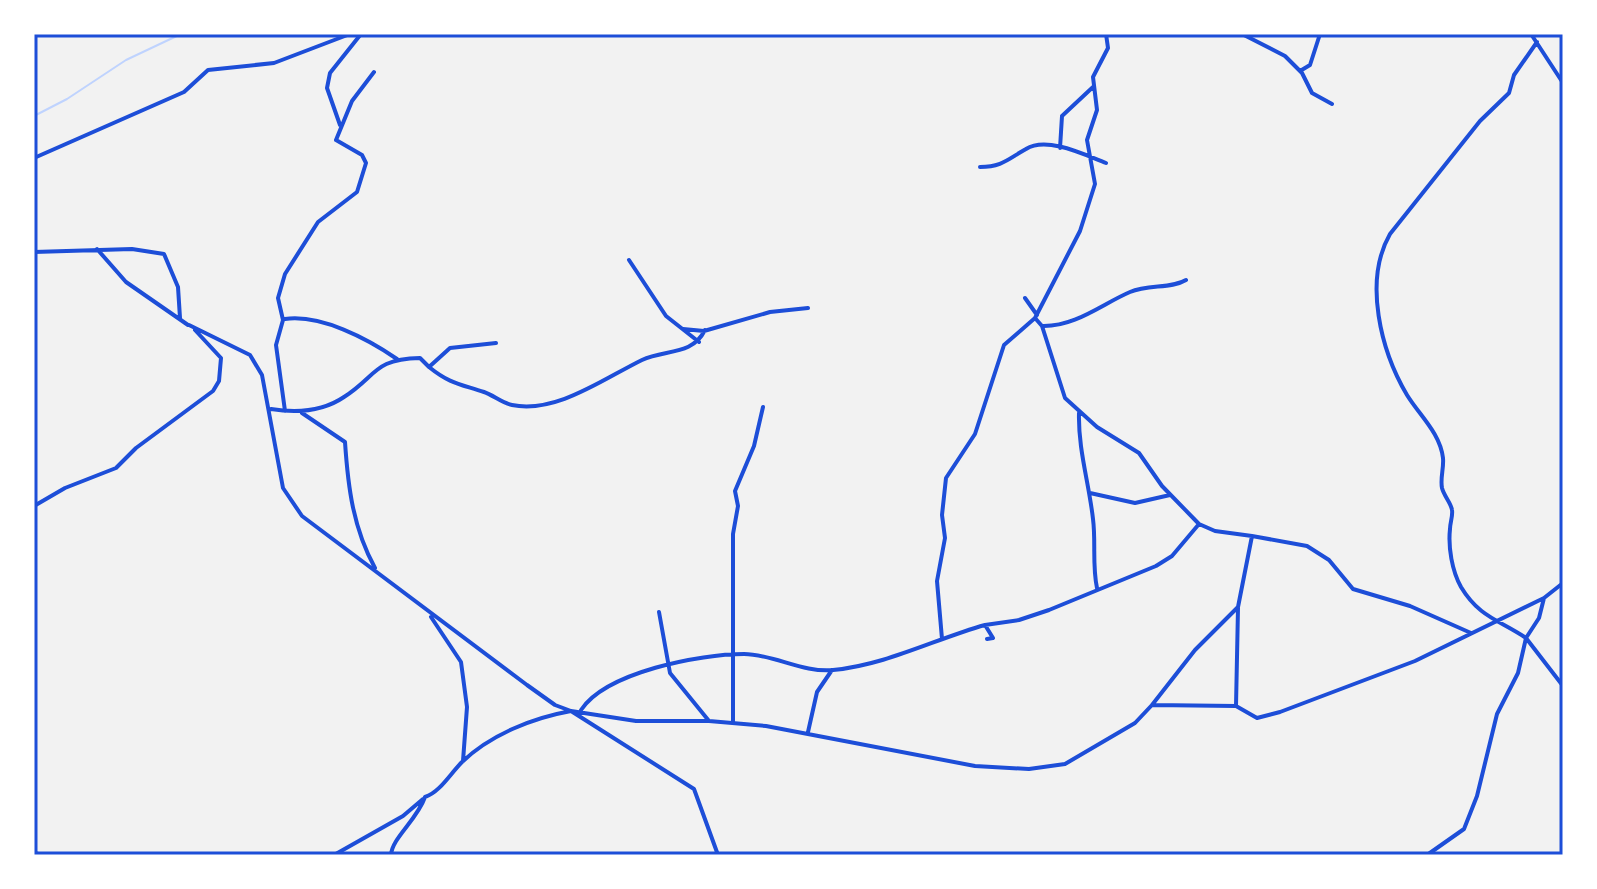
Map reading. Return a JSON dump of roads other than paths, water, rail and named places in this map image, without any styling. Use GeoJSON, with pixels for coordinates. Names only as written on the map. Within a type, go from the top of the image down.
{"type":"FeatureCollection","features":[{"type":"Feature","properties":{"kind":"street"},"geometry":{"type":"LineString","coordinates":[[34,158],[184,92],[208,70],[274,63],[350,34]]}},
{"type":"Feature","properties":{"kind":"street"},"geometry":{"type":"LineString","coordinates":[[340,128],[340,117],[330,103],[327,88],[330,73],[361,34]]}},
{"type":"Feature","properties":{"kind":"street"},"geometry":{"type":"LineString","coordinates":[[942,639],[937,581],[945,538],[942,515],[946,478],[975,434],[1004,345],[1036,317],[1080,231],[1095,184],[1087,140],[1097,110],[1093,77],[1108,48],[1106,34]]}},
{"type":"Feature","properties":{"kind":"street"},"geometry":{"type":"LineString","coordinates":[[1242,34],[1272,46],[1300,71],[1312,93],[1332,104]]}},
{"type":"Feature","properties":{"kind":"street"},"geometry":{"type":"LineString","coordinates":[[1300,71],[1310,65],[1320,34]]}},
{"type":"Feature","properties":{"kind":"street"},"geometry":{"type":"LineString","coordinates":[[1531,34],[1563,83]]}},
{"type":"Feature","properties":{"kind":"street"},"geometry":{"type":"LineString","coordinates":[[1537,42],[1514,75],[1509,93],[1480,121],[1390,234],[1381,250],[1376,272],[1383,341],[1406,393],[1434,430],[1443,456],[1442,488],[1452,511],[1449,531],[1453,570],[1482,615],[1499,620],[1526,638],[1563,686]]}},
{"type":"Feature","properties":{"kind":"street"},"geometry":{"type":"LineString","coordinates":[[285,411],[276,345],[283,320],[278,298],[285,274],[318,222],[357,192],[366,163],[362,155],[336,140],[362,84],[374,72]]}},
{"type":"Feature","properties":{"kind":"street"},"geometry":{"type":"LineString","coordinates":[[1060,148],[1062,116],[1075,108],[1094,85]]}},
{"type":"Feature","properties":{"kind":"street"},"geometry":{"type":"LineString","coordinates":[[980,167],[1004,165],[1027,148],[1060,148],[1106,163]]}},
{"type":"Feature","properties":{"kind":"street"},"geometry":{"type":"LineString","coordinates":[[34,252],[97,249],[164,254],[178,287],[180,319]]}},
{"type":"Feature","properties":{"kind":"street"},"geometry":{"type":"LineString","coordinates":[[97,249],[126,282],[189,325],[250,355],[262,375],[271,409],[283,488],[302,516],[555,705],[571,711],[659,764],[694,789],[718,855]]}},
{"type":"Feature","properties":{"kind":"street"},"geometry":{"type":"LineString","coordinates":[[629,260],[666,316],[699,342]]}},
{"type":"Feature","properties":{"kind":"street"},"geometry":{"type":"LineString","coordinates":[[1042,326],[1060,327],[1112,299],[1157,284],[1179,284],[1186,280]]}},
{"type":"Feature","properties":{"kind":"street"},"geometry":{"type":"LineString","coordinates":[[1025,298],[1042,326],[1056,378],[1065,398],[1079,413],[1129,444],[1170,495],[1199,524],[1215,531],[1307,546],[1329,560],[1353,589],[1410,606],[1472,633]]}},
{"type":"Feature","properties":{"kind":"street"},"geometry":{"type":"LineString","coordinates":[[683,329],[705,330],[742,319],[808,308]]}},
{"type":"Feature","properties":{"kind":"street"},"geometry":{"type":"LineString","coordinates":[[283,320],[296,318],[357,336],[397,359]]}},
{"type":"Feature","properties":{"kind":"street"},"geometry":{"type":"LineString","coordinates":[[34,506],[65,488],[116,468],[136,448],[215,389],[222,370],[221,358],[189,325]]}},
{"type":"Feature","properties":{"kind":"street"},"geometry":{"type":"LineString","coordinates":[[301,413],[346,397],[379,367],[397,359],[420,358],[454,385],[492,395],[512,405],[539,407],[614,377],[642,360],[699,342],[705,330]]}},
{"type":"Feature","properties":{"kind":"street"},"geometry":{"type":"LineString","coordinates":[[429,367],[450,348],[496,343]]}},
{"type":"Feature","properties":{"kind":"street"},"geometry":{"type":"LineString","coordinates":[[733,722],[733,534],[738,506],[735,491],[754,446],[763,407]]}},
{"type":"Feature","properties":{"kind":"street"},"geometry":{"type":"LineString","coordinates":[[271,409],[301,413],[345,442],[357,531],[376,570]]}},
{"type":"Feature","properties":{"kind":"street"},"geometry":{"type":"LineString","coordinates":[[1079,413],[1078,443],[1087,467],[1097,588]]}},
{"type":"Feature","properties":{"kind":"street"},"geometry":{"type":"LineString","coordinates":[[1090,493],[1135,503],[1170,495]]}},
{"type":"Feature","properties":{"kind":"street"},"geometry":{"type":"LineString","coordinates":[[581,710],[589,699],[611,684],[670,665],[746,654],[832,670],[985,625],[1019,620],[1156,566],[1172,556],[1199,524]]}},
{"type":"Feature","properties":{"kind":"street"},"geometry":{"type":"LineString","coordinates":[[1236,706],[1238,607],[1252,536]]}},
{"type":"Feature","properties":{"kind":"street"},"geometry":{"type":"LineString","coordinates":[[1152,705],[1236,706],[1257,718],[1280,712],[1415,661],[1544,598],[1563,583]]}},
{"type":"Feature","properties":{"kind":"street"},"geometry":{"type":"LineString","coordinates":[[1427,855],[1464,829],[1477,796],[1497,714],[1518,673],[1526,638],[1539,618],[1544,598]]}},
{"type":"Feature","properties":{"kind":"street"},"geometry":{"type":"LineString","coordinates":[[334,855],[403,816],[425,797],[434,794],[463,761],[487,742],[546,715],[571,711],[581,710],[636,721],[733,722],[808,732],[975,766],[1029,769],[1065,764],[1135,723],[1195,650],[1238,607]]}},
{"type":"Feature","properties":{"kind":"street"},"geometry":{"type":"LineString","coordinates":[[428,612],[461,662],[467,707],[463,761]]}},
{"type":"Feature","properties":{"kind":"street"},"geometry":{"type":"LineString","coordinates":[[659,612],[670,673],[709,721]]}},
{"type":"Feature","properties":{"kind":"street"},"geometry":{"type":"LineString","coordinates":[[985,625],[993,638],[987,639]]}},
{"type":"Feature","properties":{"kind":"street"},"geometry":{"type":"LineString","coordinates":[[808,732],[817,692],[832,670]]}},
{"type":"Feature","properties":{"kind":"street"},"geometry":{"type":"LineString","coordinates":[[391,855],[391,845],[419,816],[425,797]]}},
{"type":"Feature","properties":{"kind":"street"},"geometry":{"type":"LineString","coordinates":[[34,853],[43,855]]}},
{"type":"Feature","properties":{"kind":"waterway"},"geometry":{"type":"LineString","coordinates":[[34,116],[67,99],[126,60],[181,34]]}}]}
